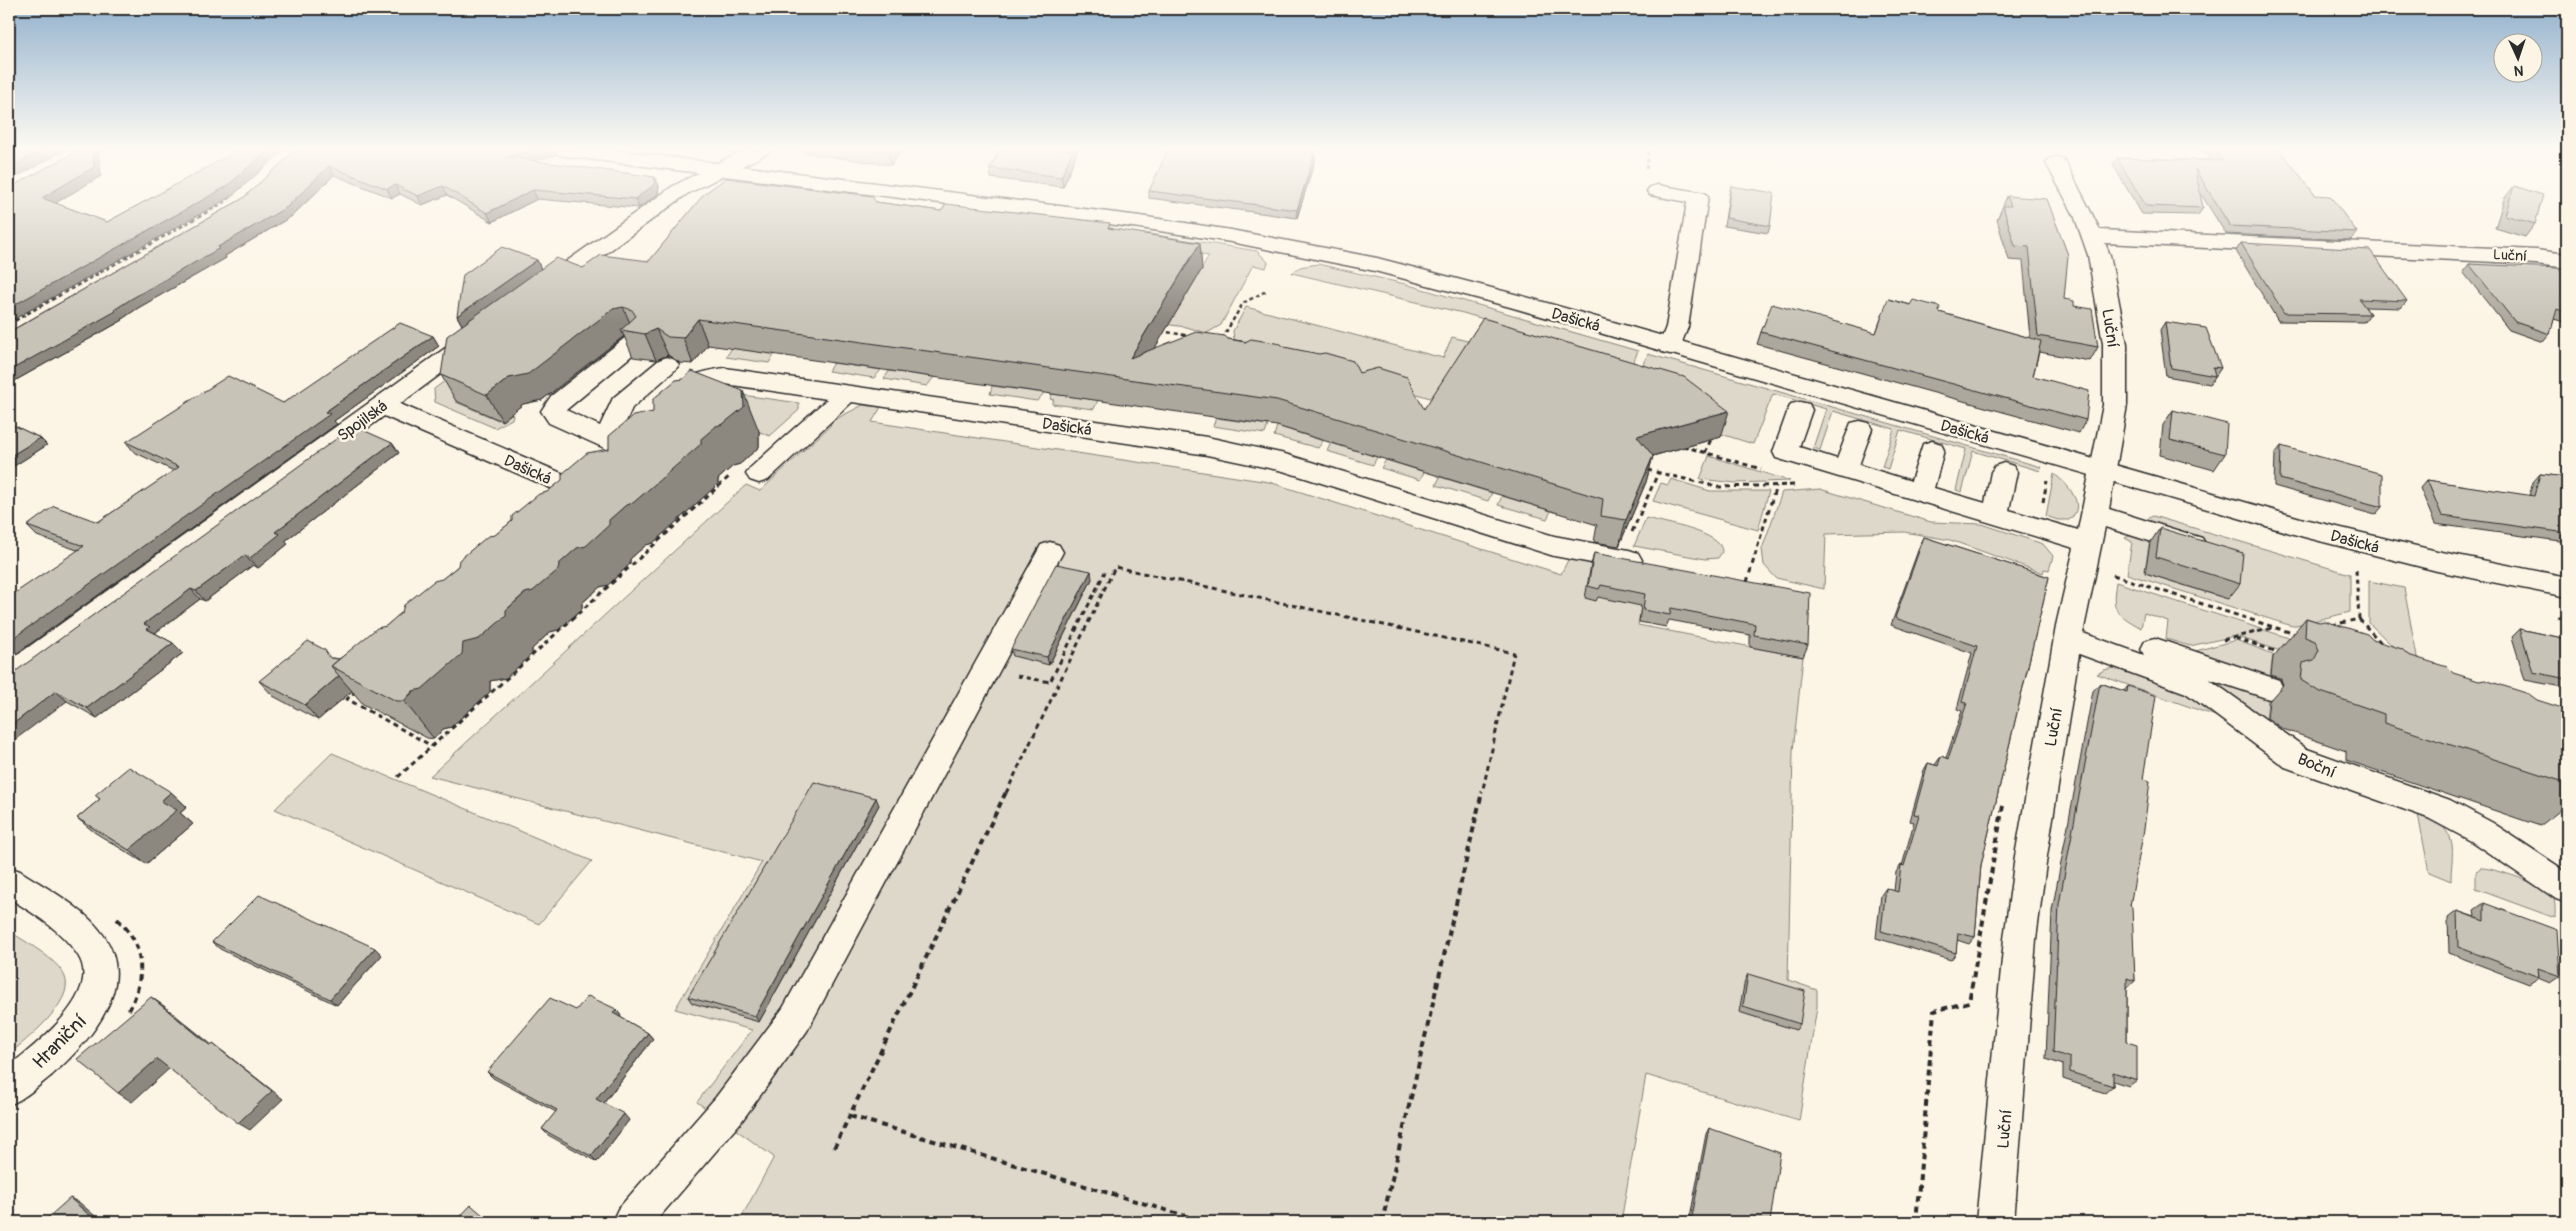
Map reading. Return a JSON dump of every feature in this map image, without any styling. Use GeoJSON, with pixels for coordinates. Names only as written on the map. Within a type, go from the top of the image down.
{"type":"FeatureCollection","features":[{"type":"Feature","properties":{"kind":"street"},"geometry":{"type":"LineString","coordinates":[[526,301],[593,263],[659,207]]}},
{"type":"Feature","properties":{"kind":"street"},"geometry":{"type":"LineString","coordinates":[[963,222],[971,207]]}},
{"type":"Feature","properties":{"kind":"street","name":"Dašická"},"geometry":{"type":"LineString","coordinates":[[1009,207],[1135,231],[1231,236],[1376,265],[1518,302],[2104,471],[2391,550],[2567,587]]}},
{"type":"Feature","properties":{"kind":"street"},"geometry":{"type":"LineString","coordinates":[[1670,347],[1677,327],[1696,207]]}},
{"type":"Feature","properties":{"kind":"street","name":"Luční"},"geometry":{"type":"LineString","coordinates":[[1995,1222],[2025,902],[2070,630],[2104,471],[2115,405],[2116,344],[2093,236],[2079,207]]}},
{"type":"Feature","properties":{"kind":"street","name":"Luční"},"geometry":{"type":"LineString","coordinates":[[2093,236],[2536,256],[2567,261]]}},
{"type":"Feature","properties":{"kind":"street","name":"Spojilská"},"geometry":{"type":"LineString","coordinates":[[9,676],[494,324]]}},
{"type":"Feature","properties":{"kind":"street"},"geometry":{"type":"LineString","coordinates":[[634,342],[559,402],[553,411],[558,417],[620,439],[622,404],[667,365]]}},
{"type":"Feature","properties":{"kind":"street","name":"Dašická"},"geometry":{"type":"LineString","coordinates":[[656,415],[693,384],[713,376],[738,377],[1248,454],[1285,463],[1554,546],[1655,565]]}},
{"type":"Feature","properties":{"kind":"street"},"geometry":{"type":"LineString","coordinates":[[748,471],[847,394]]}},
{"type":"Feature","properties":{"kind":"street","name":"Dašická"},"geometry":{"type":"LineString","coordinates":[[381,405],[569,486],[620,439]]}},
{"type":"Feature","properties":{"kind":"street"},"geometry":{"type":"LineString","coordinates":[[1800,410],[1785,452],[2089,541],[2204,548]]}},
{"type":"Feature","properties":{"kind":"street"},"geometry":{"type":"LineString","coordinates":[[1845,470],[1860,429]]}},
{"type":"Feature","properties":{"kind":"street"},"geometry":{"type":"LineString","coordinates":[[1920,492],[1932,450]]}},
{"type":"Feature","properties":{"kind":"street"},"geometry":{"type":"LineString","coordinates":[[1995,514],[2004,472]]}},
{"type":"Feature","properties":{"kind":"street"},"geometry":{"type":"LineString","coordinates":[[546,505],[569,486]]}},
{"type":"Feature","properties":{"kind":"street"},"geometry":{"type":"LineString","coordinates":[[630,1222],[764,1066],[803,1008],[1050,552]]}},
{"type":"Feature","properties":{"kind":"street"},"geometry":{"type":"LineString","coordinates":[[2070,630],[2269,688]]}},
{"type":"Feature","properties":{"kind":"street","name":"Boční"},"geometry":{"type":"LineString","coordinates":[[2070,630],[2196,685],[2296,758],[2439,809],[2461,820],[2567,890]]}},
{"type":"Feature","properties":{"kind":"street","name":"Hraniční"},"geometry":{"type":"LineString","coordinates":[[9,881],[73,924],[90,944],[97,958],[102,980],[93,1003],[79,1026],[9,1088]]}},
{"type":"Feature","properties":{"kind":"path"},"geometry":{"type":"LineString","coordinates":[[9,324],[215,207]]}},
{"type":"Feature","properties":{"kind":"path"},"geometry":{"type":"LineString","coordinates":[[1220,343],[1243,303],[1268,290]]}},
{"type":"Feature","properties":{"kind":"path"},"geometry":{"type":"LineString","coordinates":[[1161,330],[1197,338]]}},
{"type":"Feature","properties":{"kind":"path"},"geometry":{"type":"LineString","coordinates":[[1186,344],[1190,336]]}},
{"type":"Feature","properties":{"kind":"path"},"geometry":{"type":"LineString","coordinates":[[1705,452],[1714,431]]}},
{"type":"Feature","properties":{"kind":"path"},"geometry":{"type":"LineString","coordinates":[[1676,444],[1768,471]]}},
{"type":"Feature","properties":{"kind":"path"},"geometry":{"type":"LineString","coordinates":[[2038,527],[2052,456]]}},
{"type":"Feature","properties":{"kind":"path"},"geometry":{"type":"LineString","coordinates":[[1639,468],[1719,487],[1776,486],[1747,582]]}},
{"type":"Feature","properties":{"kind":"path"},"geometry":{"type":"LineString","coordinates":[[398,777],[748,471]]}},
{"type":"Feature","properties":{"kind":"path"},"geometry":{"type":"LineString","coordinates":[[1629,541],[1658,473]]}},
{"type":"Feature","properties":{"kind":"path"},"geometry":{"type":"LineString","coordinates":[[2089,541],[2274,628],[2295,634],[2301,632]]}},
{"type":"Feature","properties":{"kind":"path"},"geometry":{"type":"LineString","coordinates":[[834,1148],[1115,567],[1514,654],[1382,1222]]}},
{"type":"Feature","properties":{"kind":"path"},"geometry":{"type":"LineString","coordinates":[[2356,569],[2359,619],[2384,646]]}},
{"type":"Feature","properties":{"kind":"path"},"geometry":{"type":"LineString","coordinates":[[986,670],[1050,682],[1105,572]]}},
{"type":"Feature","properties":{"kind":"path"},"geometry":{"type":"LineString","coordinates":[[2324,627],[2359,619]]}},
{"type":"Feature","properties":{"kind":"path"},"geometry":{"type":"LineString","coordinates":[[2274,628],[2234,638],[2287,655]]}},
{"type":"Feature","properties":{"kind":"path"},"geometry":{"type":"LineString","coordinates":[[361,686],[347,699],[432,746]]}},
{"type":"Feature","properties":{"kind":"path"},"geometry":{"type":"LineString","coordinates":[[1916,1222],[1934,1012],[1969,1002],[2004,800]]}},
{"type":"Feature","properties":{"kind":"path"},"geometry":{"type":"LineString","coordinates":[[850,1116],[1206,1222]]}},
{"type":"Feature","properties":{"kind":"shaded area"},"geometry":{"type":"Polygon","coordinates":[[[1144,233],[1257,251],[1268,262],[1266,268],[1253,265],[1221,325],[1207,333],[1186,327],[1082,313],[1085,305],[1173,317],[1209,256],[1152,246],[1143,236],[1144,233]]]}},
{"type":"Feature","properties":{"kind":"shaded area"},"geometry":{"type":"Polygon","coordinates":[[[1318,264],[1405,284],[1638,351],[1633,363],[1463,313],[1292,273],[1300,267],[1318,264]]]}},
{"type":"Feature","properties":{"kind":"shaded area"},"geometry":{"type":"Polygon","coordinates":[[[1246,307],[1443,358],[1452,337],[1471,342],[1492,416],[1238,342],[1234,339],[1233,331],[1246,307]]]}},
{"type":"Feature","properties":{"kind":"shaded area"},"geometry":{"type":"Polygon","coordinates":[[[520,326],[456,398],[456,402],[498,420],[511,414],[513,415],[512,419],[495,428],[435,402],[434,389],[520,326]]]}},
{"type":"Feature","properties":{"kind":"shaded area"},"geometry":{"type":"Polygon","coordinates":[[[732,348],[775,354],[769,363],[726,357],[732,348]]]}},
{"type":"Feature","properties":{"kind":"shaded area"},"geometry":{"type":"Polygon","coordinates":[[[1648,354],[2041,467],[2040,471],[1973,451],[1962,492],[1956,490],[1966,449],[1900,430],[1888,469],[1882,467],[1894,429],[1833,411],[1820,450],[1813,448],[1826,409],[1773,394],[1753,444],[1718,433],[1633,383],[1648,354]]]}},
{"type":"Feature","properties":{"kind":"shaded area"},"geometry":{"type":"Polygon","coordinates":[[[833,363],[881,370],[874,378],[828,371],[833,363]]]}},
{"type":"Feature","properties":{"kind":"shaded area"},"geometry":{"type":"Polygon","coordinates":[[[889,371],[934,377],[927,386],[884,379],[889,371]]]}},
{"type":"Feature","properties":{"kind":"shaded area"},"geometry":{"type":"Polygon","coordinates":[[[992,386],[1044,393],[1037,401],[990,394],[992,386]]]}},
{"type":"Feature","properties":{"kind":"shaded area"},"geometry":{"type":"Polygon","coordinates":[[[721,392],[799,403],[799,410],[770,436],[706,410],[721,392]]]}},
{"type":"Feature","properties":{"kind":"shaded area"},"geometry":{"type":"Polygon","coordinates":[[[1052,394],[1098,400],[1094,409],[1052,404],[1054,400],[1050,399],[1052,394]]]}},
{"type":"Feature","properties":{"kind":"shaded area"},"geometry":{"type":"Polygon","coordinates":[[[863,405],[881,407],[872,422],[1269,482],[1561,574],[1568,560],[1574,559],[1591,565],[1646,576],[1638,625],[1803,657],[1793,751],[1788,980],[1817,990],[1817,1007],[1799,1121],[1646,1075],[1621,1222],[739,1222],[774,1157],[697,1102],[752,1030],[675,1009],[762,862],[430,776],[746,485],[760,491],[831,425],[828,423],[863,405]]]}},
{"type":"Feature","properties":{"kind":"shaded area"},"geometry":{"type":"Polygon","coordinates":[[[1216,418],[1268,425],[1265,434],[1213,426],[1216,418]]]}},
{"type":"Feature","properties":{"kind":"shaded area"},"geometry":{"type":"Polygon","coordinates":[[[1277,426],[1323,441],[1318,448],[1274,436],[1277,426]]]}},
{"type":"Feature","properties":{"kind":"shaded area"},"geometry":{"type":"Polygon","coordinates":[[[1331,443],[1377,457],[1373,465],[1327,451],[1331,443]]]}},
{"type":"Feature","properties":{"kind":"shaded area"},"geometry":{"type":"Polygon","coordinates":[[[1709,456],[1790,481],[1736,483],[1700,479],[1709,456]]]}},
{"type":"Feature","properties":{"kind":"shaded area"},"geometry":{"type":"Polygon","coordinates":[[[1386,460],[1424,472],[1420,480],[1381,468],[1386,460]]]}},
{"type":"Feature","properties":{"kind":"shaded area"},"geometry":{"type":"Polygon","coordinates":[[[2054,474],[2074,495],[2076,508],[2069,520],[2058,520],[2046,516],[2054,474]]]}},
{"type":"Feature","properties":{"kind":"shaded area"},"geometry":{"type":"Polygon","coordinates":[[[1440,477],[1492,493],[1488,501],[1436,485],[1440,477]]]}},
{"type":"Feature","properties":{"kind":"shaded area"},"geometry":{"type":"Polygon","coordinates":[[[1671,479],[1710,491],[1769,491],[1758,530],[1653,501],[1661,483],[1668,485],[1671,479]]]}},
{"type":"Feature","properties":{"kind":"shaded area"},"geometry":{"type":"Polygon","coordinates":[[[1820,489],[1931,522],[1982,524],[2043,544],[2053,556],[2049,570],[2044,569],[2043,573],[1950,540],[1904,532],[1826,534],[1824,589],[1776,578],[1764,565],[1762,549],[1782,492],[1820,489]]]}},
{"type":"Feature","properties":{"kind":"shaded area"},"geometry":{"type":"Polygon","coordinates":[[[1502,496],[1551,511],[1547,519],[1498,505],[1502,496]]]}},
{"type":"Feature","properties":{"kind":"shaded area"},"geometry":{"type":"Polygon","coordinates":[[[2153,516],[2350,574],[2350,612],[2292,626],[2127,574],[2132,542],[2125,538],[2136,534],[2148,536],[2171,544],[2170,549],[2153,543],[2149,545],[2145,570],[2148,574],[2224,598],[2228,597],[2231,570],[2206,560],[2206,542],[2153,525],[2147,519],[2153,516]]]}},
{"type":"Feature","properties":{"kind":"shaded area"},"geometry":{"type":"Polygon","coordinates":[[[1646,518],[1691,529],[1703,534],[1720,545],[1722,552],[1718,558],[1705,559],[1634,546],[1646,518]]]}},
{"type":"Feature","properties":{"kind":"shaded area"},"geometry":{"type":"Polygon","coordinates":[[[2369,581],[2404,588],[2420,673],[2369,623],[2369,581]]]}},
{"type":"Feature","properties":{"kind":"shaded area"},"geometry":{"type":"Polygon","coordinates":[[[2116,582],[2311,645],[2326,666],[2235,636],[2190,646],[2166,639],[2168,621],[2144,613],[2141,628],[2117,611],[2114,600],[2116,582]]]}},
{"type":"Feature","properties":{"kind":"shaded area"},"geometry":{"type":"Polygon","coordinates":[[[2236,640],[2273,654],[2270,678],[2192,652],[2236,640]]]}},
{"type":"Feature","properties":{"kind":"shaded area"},"geometry":{"type":"Polygon","coordinates":[[[2137,654],[2268,698],[2266,724],[2137,654]]]}},
{"type":"Feature","properties":{"kind":"shaded area"},"geometry":{"type":"Polygon","coordinates":[[[2114,668],[2137,672],[2167,682],[2437,821],[2444,828],[2451,841],[2451,881],[2429,872],[2418,814],[2238,724],[2097,674],[2114,668]]]}},
{"type":"Feature","properties":{"kind":"shaded area"},"geometry":{"type":"Polygon","coordinates":[[[332,753],[592,861],[539,924],[275,809],[332,753]]]}},
{"type":"Feature","properties":{"kind":"shaded area"},"geometry":{"type":"Polygon","coordinates":[[[2480,868],[2496,870],[2518,877],[2547,891],[2554,900],[2555,918],[2476,889],[2476,872],[2480,868]]]}},
{"type":"Feature","properties":{"kind":"shaded area"},"geometry":{"type":"Polygon","coordinates":[[[9,931],[48,957],[61,970],[65,977],[66,987],[63,998],[47,1020],[9,1054],[9,931]]]}},
{"type":"Feature","properties":{"kind":"building"},"geometry":{"type":"Polygon","coordinates":[[[9,207],[68,207],[107,222],[134,207],[189,207],[9,308],[9,207]]]}},
{"type":"Feature","properties":{"kind":"building"},"geometry":{"type":"Polygon","coordinates":[[[227,207],[286,207],[131,299],[114,310],[116,311],[9,371],[9,332],[227,207]]]}},
{"type":"Feature","properties":{"kind":"building"},"geometry":{"type":"Polygon","coordinates":[[[478,207],[498,207],[487,213],[478,207]]]}},
{"type":"Feature","properties":{"kind":"building"},"geometry":{"type":"Polygon","coordinates":[[[693,207],[915,207],[941,211],[944,207],[976,207],[1110,223],[1108,228],[1200,243],[1130,358],[1196,332],[1225,336],[1228,339],[1245,342],[1251,339],[1281,344],[1284,347],[1319,354],[1325,353],[1353,361],[1359,373],[1378,368],[1407,377],[1424,409],[1483,318],[1684,377],[1729,411],[1637,436],[1653,456],[1626,520],[1601,516],[1603,499],[1277,400],[698,319],[683,338],[668,337],[656,329],[645,334],[621,330],[636,316],[632,310],[623,307],[613,309],[528,374],[509,378],[487,395],[441,375],[447,336],[556,258],[583,268],[601,255],[649,261],[693,207]]]}},
{"type":"Feature","properties":{"kind":"building"},"geometry":{"type":"Polygon","coordinates":[[[1277,207],[1298,207],[1297,210],[1277,207]]]}},
{"type":"Feature","properties":{"kind":"building"},"geometry":{"type":"Polygon","coordinates":[[[1728,207],[1772,207],[1770,226],[1726,218],[1728,207]]]}},
{"type":"Feature","properties":{"kind":"building"},"geometry":{"type":"Polygon","coordinates":[[[2003,207],[2050,207],[2068,255],[2064,299],[2074,301],[2074,306],[2092,309],[2098,347],[2038,336],[2029,247],[2015,246],[2003,207]]]}},
{"type":"Feature","properties":{"kind":"building"},"geometry":{"type":"Polygon","coordinates":[[[2219,207],[2339,207],[2357,232],[2230,226],[2219,207]]]}},
{"type":"Feature","properties":{"kind":"building"},"geometry":{"type":"Polygon","coordinates":[[[2507,207],[2540,207],[2535,224],[2505,215],[2507,207]]]}},
{"type":"Feature","properties":{"kind":"building"},"geometry":{"type":"Polygon","coordinates":[[[2241,243],[2370,250],[2407,301],[2359,299],[2370,314],[2284,313],[2241,243]]]}},
{"type":"Feature","properties":{"kind":"building"},"geometry":{"type":"Polygon","coordinates":[[[502,247],[537,260],[457,316],[463,275],[502,247]]]}},
{"type":"Feature","properties":{"kind":"building"},"geometry":{"type":"Polygon","coordinates":[[[2469,264],[2558,268],[2567,279],[2567,313],[2557,309],[2550,334],[2515,322],[2469,264]]]}},
{"type":"Feature","properties":{"kind":"building"},"geometry":{"type":"Polygon","coordinates":[[[1888,299],[1910,305],[1913,300],[1940,307],[1939,312],[2041,341],[2033,376],[2089,391],[2086,420],[1761,332],[1772,304],[1876,333],[1888,299]]]}},
{"type":"Feature","properties":{"kind":"building"},"geometry":{"type":"Polygon","coordinates":[[[2165,322],[2206,328],[2221,368],[2213,367],[2215,376],[2171,368],[2165,322]]]}},
{"type":"Feature","properties":{"kind":"building"},"geometry":{"type":"Polygon","coordinates":[[[400,323],[433,336],[325,412],[330,414],[9,641],[9,597],[84,546],[27,526],[54,506],[98,522],[179,467],[126,442],[228,376],[283,403],[400,323]]]}},
{"type":"Feature","properties":{"kind":"building"},"geometry":{"type":"Polygon","coordinates":[[[692,371],[743,391],[744,407],[701,439],[701,444],[633,503],[626,505],[609,520],[609,525],[586,546],[577,548],[559,564],[558,570],[533,591],[525,593],[506,610],[506,616],[479,639],[463,643],[462,654],[422,689],[413,691],[404,701],[396,701],[331,666],[377,628],[386,626],[402,612],[404,605],[434,581],[442,579],[458,566],[459,560],[488,536],[495,535],[512,521],[512,516],[539,494],[547,492],[562,480],[562,474],[587,453],[609,449],[609,436],[633,416],[653,412],[653,399],[676,380],[683,379],[692,371]]]}},
{"type":"Feature","properties":{"kind":"building"},"geometry":{"type":"Polygon","coordinates":[[[2173,410],[2227,424],[2225,454],[2170,440],[2173,410]]]}},
{"type":"Feature","properties":{"kind":"building"},"geometry":{"type":"Polygon","coordinates":[[[9,423],[40,438],[9,457],[9,423]]]}},
{"type":"Feature","properties":{"kind":"building"},"geometry":{"type":"Polygon","coordinates":[[[354,426],[392,443],[275,532],[280,534],[250,558],[245,555],[196,591],[191,589],[144,624],[150,627],[147,629],[173,643],[87,708],[56,691],[9,727],[9,676],[354,426]]]}},
{"type":"Feature","properties":{"kind":"building"},"geometry":{"type":"Polygon","coordinates":[[[2281,446],[2382,474],[2382,507],[2280,479],[2281,446]]]}},
{"type":"Feature","properties":{"kind":"building"},"geometry":{"type":"Polygon","coordinates":[[[2540,474],[2567,477],[2567,533],[2442,516],[2427,480],[2534,496],[2540,474]]]}},
{"type":"Feature","properties":{"kind":"building"},"geometry":{"type":"Polygon","coordinates":[[[2160,528],[2243,553],[2240,584],[2156,557],[2160,528]]]}},
{"type":"Feature","properties":{"kind":"building"},"geometry":{"type":"Polygon","coordinates":[[[1924,537],[2049,577],[1981,865],[1975,937],[1958,933],[1956,953],[1881,931],[1886,888],[1898,892],[1901,865],[1904,866],[1919,815],[1914,814],[1928,763],[1938,766],[1941,756],[1948,759],[1967,703],[1962,702],[1977,646],[1895,618],[1924,537]]]}},
{"type":"Feature","properties":{"kind":"building"},"geometry":{"type":"Polygon","coordinates":[[[1594,553],[1810,593],[1808,645],[1754,635],[1755,624],[1671,608],[1670,615],[1643,610],[1645,594],[1601,585],[1599,589],[1588,586],[1594,553]]]}},
{"type":"Feature","properties":{"kind":"building"},"geometry":{"type":"Polygon","coordinates":[[[1056,564],[1091,571],[1047,657],[1011,649],[1056,564]]]}},
{"type":"Feature","properties":{"kind":"building"},"geometry":{"type":"Polygon","coordinates":[[[2306,618],[2319,622],[2325,621],[2367,634],[2373,640],[2402,649],[2408,655],[2447,667],[2453,673],[2479,681],[2485,680],[2529,694],[2537,700],[2562,708],[2567,707],[2567,783],[2384,723],[2384,714],[2318,691],[2301,680],[2303,663],[2314,660],[2319,650],[2315,641],[2305,637],[2306,618]]]}},
{"type":"Feature","properties":{"kind":"building"},"geometry":{"type":"Polygon","coordinates":[[[2520,629],[2567,639],[2567,679],[2533,672],[2520,629]]]}},
{"type":"Feature","properties":{"kind":"building"},"geometry":{"type":"Polygon","coordinates":[[[308,641],[325,650],[330,658],[339,659],[331,666],[339,676],[305,705],[259,681],[308,641]]]}},
{"type":"Feature","properties":{"kind":"building"},"geometry":{"type":"Polygon","coordinates":[[[2100,683],[2127,692],[2128,686],[2156,696],[2143,779],[2150,781],[2144,829],[2130,906],[2132,907],[2135,981],[2127,978],[2127,1042],[2137,1045],[2137,1080],[2113,1072],[2113,1086],[2070,1072],[2070,1058],[2053,1052],[2059,904],[2100,683]]]}},
{"type":"Feature","properties":{"kind":"building"},"geometry":{"type":"Polygon","coordinates":[[[129,767],[171,792],[161,801],[177,810],[129,850],[77,818],[100,799],[95,795],[129,767]]]}},
{"type":"Feature","properties":{"kind":"building"},"geometry":{"type":"Polygon","coordinates":[[[814,782],[876,798],[755,1016],[688,997],[814,782]]]}},
{"type":"Feature","properties":{"kind":"building"},"geometry":{"type":"Polygon","coordinates":[[[259,895],[375,948],[330,999],[212,942],[259,895]]]}},
{"type":"Feature","properties":{"kind":"building"},"geometry":{"type":"Polygon","coordinates":[[[2484,903],[2557,930],[2560,976],[2538,968],[2539,977],[2458,947],[2457,911],[2484,921],[2484,903]]]}},
{"type":"Feature","properties":{"kind":"building"},"geometry":{"type":"Polygon","coordinates":[[[1748,974],[1805,991],[1800,1024],[1743,1006],[1748,974]]]}},
{"type":"Feature","properties":{"kind":"building"},"geometry":{"type":"Polygon","coordinates":[[[588,996],[616,1009],[613,1013],[648,1033],[596,1099],[624,1114],[591,1156],[542,1129],[557,1110],[487,1072],[550,998],[576,1010],[588,996]]]}},
{"type":"Feature","properties":{"kind":"building"},"geometry":{"type":"Polygon","coordinates":[[[151,997],[211,1046],[213,1044],[272,1091],[238,1123],[157,1059],[118,1093],[77,1059],[151,997]]]}},
{"type":"Feature","properties":{"kind":"building"},"geometry":{"type":"Polygon","coordinates":[[[1709,1128],[1780,1153],[1770,1222],[1691,1222],[1709,1128]]]}},
{"type":"Feature","properties":{"kind":"building"},"geometry":{"type":"Polygon","coordinates":[[[70,1198],[97,1222],[43,1222],[70,1198]]]}},
{"type":"Feature","properties":{"kind":"building"},"geometry":{"type":"Polygon","coordinates":[[[471,1205],[491,1222],[455,1222],[471,1205]]]}}]}
